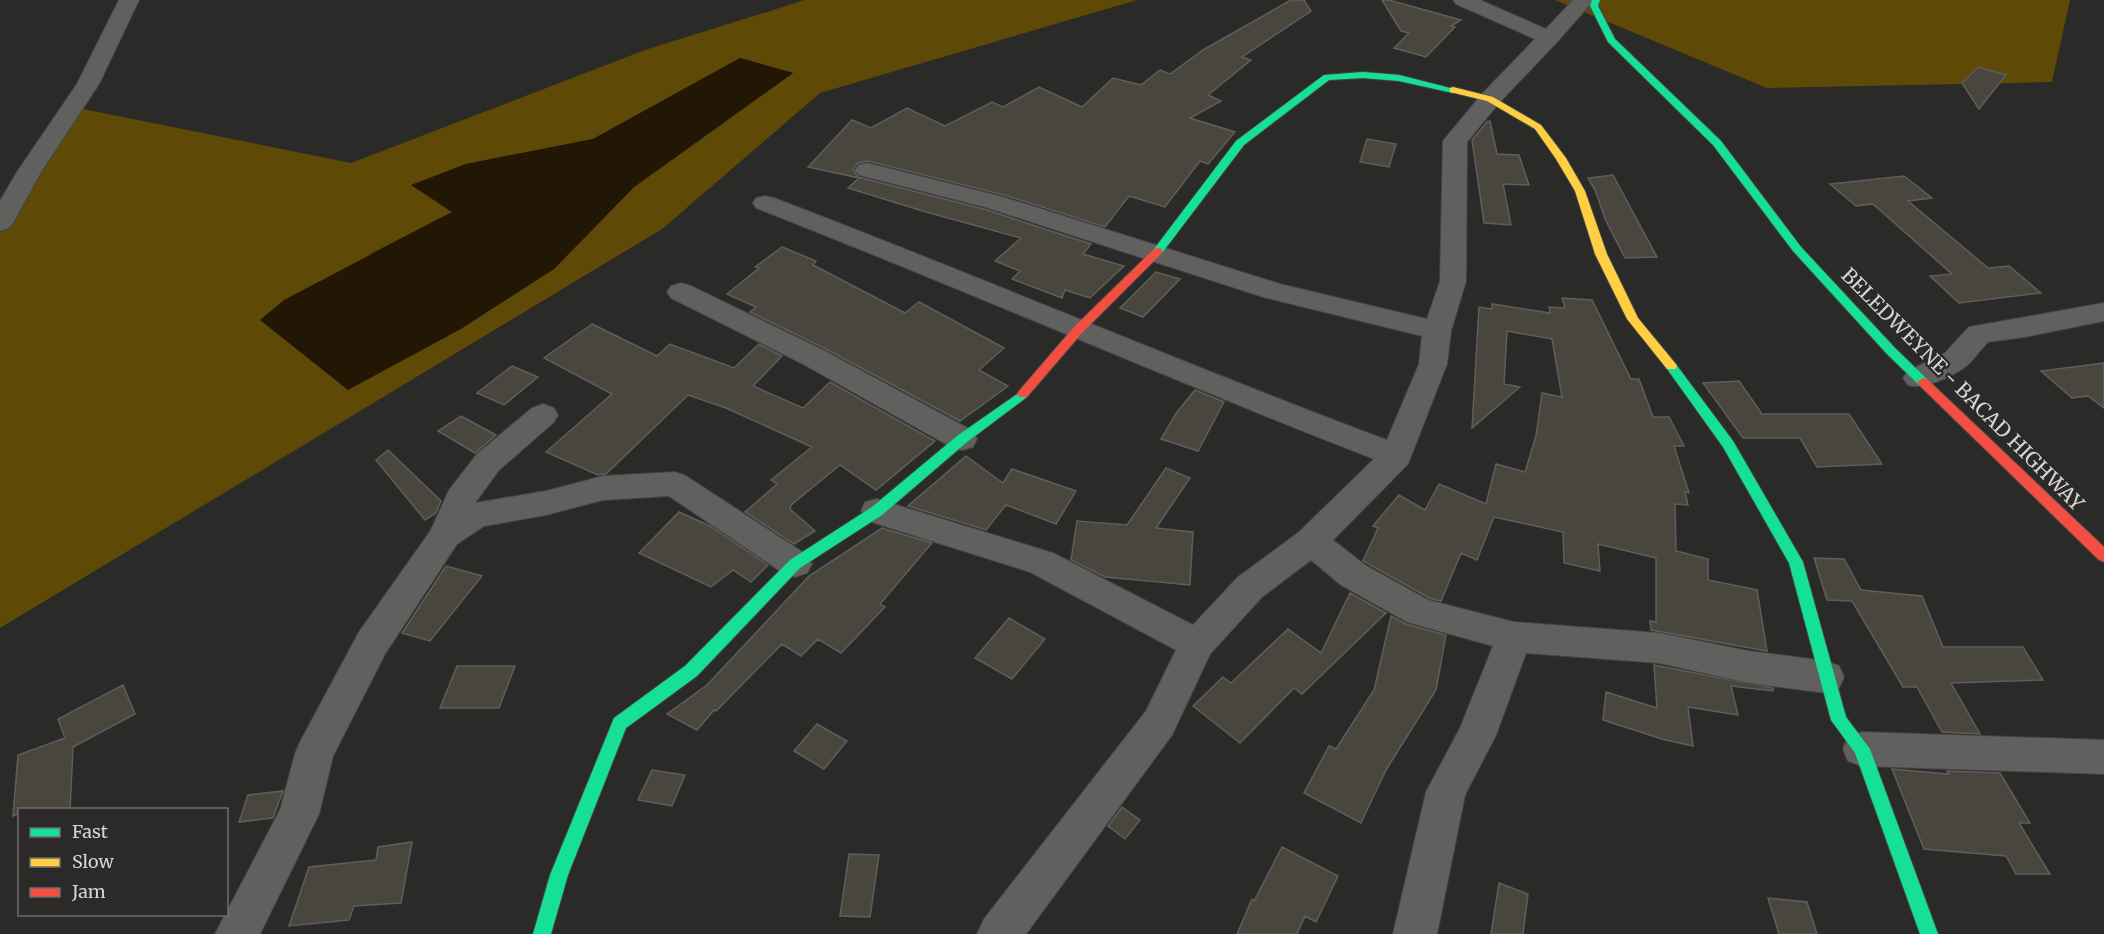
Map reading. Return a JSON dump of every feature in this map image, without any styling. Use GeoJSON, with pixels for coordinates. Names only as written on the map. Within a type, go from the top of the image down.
{"type":"FeatureCollection","features":[{"type":"Feature","properties":{"kind":"street"},"geometry":{"type":"LineString","coordinates":[[0,223],[29,172],[88,84],[129,0]]}},
{"type":"Feature","properties":{"kind":"street"},"geometry":{"type":"LineString","coordinates":[[1464,0],[1550,38]]}},
{"type":"Feature","properties":{"kind":"street"},"geometry":{"type":"LineString","coordinates":[[999,934],[1159,723],[1197,644],[1250,587],[1311,541],[1397,456],[1410,416],[1433,364],[1437,331],[1453,281],[1455,141],[1490,99],[1584,0]]}},
{"type":"Feature","properties":{"kind":"street","name":"BELEDWEYNE - BACAD HIGHWAY"},"geometry":{"type":"LineString","coordinates":[[1596,0],[1594,6],[1611,40],[1717,143],[1797,249],[1918,378],[2104,556]]}},
{"type":"Feature","properties":{"kind":"street"},"geometry":{"type":"LineString","coordinates":[[542,934],[559,875],[620,723],[691,671],[795,564],[877,511],[962,439],[1025,392],[1077,330],[1156,253],[1240,143],[1327,77],[1362,75],[1399,78],[1490,99],[1538,127],[1561,158],[1580,191],[1601,254],[1633,319],[1674,369],[1728,444],[1796,562],[1839,720],[1862,749],[1929,934]]}},
{"type":"Feature","properties":{"kind":"street"},"geometry":{"type":"LineString","coordinates":[[867,170],[994,202],[1273,291],[1437,331]]}},
{"type":"Feature","properties":{"kind":"street"},"geometry":{"type":"LineString","coordinates":[[765,203],[903,256],[1231,393],[1397,456]]}},
{"type":"Feature","properties":{"kind":"street"},"geometry":{"type":"LineString","coordinates":[[681,292],[813,357],[962,439]]}},
{"type":"Feature","properties":{"kind":"street"},"geometry":{"type":"LineString","coordinates":[[1918,378],[1955,360],[1979,334],[2025,328],[2104,312]]}},
{"type":"Feature","properties":{"kind":"street"},"geometry":{"type":"LineString","coordinates":[[237,934],[299,814],[314,754],[372,643],[445,535],[460,499],[488,462],[543,415]]}},
{"type":"Feature","properties":{"kind":"street"},"geometry":{"type":"LineString","coordinates":[[445,535],[476,515],[546,503],[603,488],[675,484],[795,564]]}},
{"type":"Feature","properties":{"kind":"street"},"geometry":{"type":"LineString","coordinates":[[877,511],[1041,562],[1197,644]]}},
{"type":"Feature","properties":{"kind":"street"},"geometry":{"type":"LineString","coordinates":[[1311,541],[1353,575],[1419,612],[1514,637],[1659,648],[1749,667],[1826,677]]}},
{"type":"Feature","properties":{"kind":"street"},"geometry":{"type":"LineString","coordinates":[[1415,934],[1446,792],[1476,735],[1514,637]]}},
{"type":"Feature","properties":{"kind":"street"},"geometry":{"type":"LineString","coordinates":[[1862,749],[2104,757]]}},
{"type":"Feature","properties":{"kind":"shaded area"},"geometry":{"type":"Polygon","coordinates":[[[805,0],[1137,0],[820,93],[662,229],[0,628],[0,202],[63,105],[351,163],[645,50],[805,0]],[[740,58],[593,139],[466,164],[412,185],[452,212],[370,254],[459,330],[554,269],[634,187],[793,73],[740,58]]]}},
{"type":"Feature","properties":{"kind":"shaded area"},"geometry":{"type":"Polygon","coordinates":[[[1555,0],[2070,0],[2052,82],[1767,88],[1555,0]]]}},
{"type":"Feature","properties":{"kind":"shaded area"},"geometry":{"type":"Polygon","coordinates":[[[740,58],[793,73],[634,187],[554,269],[459,330],[348,390],[260,320],[284,300],[452,212],[411,185],[466,164],[593,139],[740,58]]]}},
{"type":"Feature","properties":{"kind":"building"},"geometry":{"type":"Polygon","coordinates":[[[1291,0],[1304,0],[1311,11],[1242,57],[1251,60],[1208,95],[1221,101],[1190,118],[1235,132],[1208,164],[1200,161],[1165,207],[1129,196],[1105,227],[1004,195],[868,161],[858,163],[853,169],[858,177],[984,209],[1091,244],[1083,254],[1124,266],[1090,298],[1065,290],[1062,298],[1012,279],[1020,271],[995,261],[1021,238],[848,188],[859,178],[808,167],[852,120],[871,128],[907,108],[945,126],[992,102],[1003,107],[1039,87],[1082,107],[1113,78],[1141,85],[1160,70],[1170,74],[1203,50],[1291,0]]]}},
{"type":"Feature","properties":{"kind":"building"},"geometry":{"type":"Polygon","coordinates":[[[1382,0],[1461,20],[1451,26],[1455,27],[1426,57],[1394,48],[1409,33],[1401,31],[1382,0]]]}},
{"type":"Feature","properties":{"kind":"building"},"geometry":{"type":"Polygon","coordinates":[[[1978,67],[2006,75],[1979,109],[1962,83],[1978,67]]]}},
{"type":"Feature","properties":{"kind":"building"},"geometry":{"type":"Polygon","coordinates":[[[1490,121],[1497,154],[1519,155],[1529,185],[1503,184],[1511,225],[1484,223],[1472,140],[1490,121]]]}},
{"type":"Feature","properties":{"kind":"building"},"geometry":{"type":"Polygon","coordinates":[[[1367,139],[1396,144],[1389,167],[1360,162],[1367,139]]]}},
{"type":"Feature","properties":{"kind":"building"},"geometry":{"type":"Polygon","coordinates":[[[1613,175],[1657,257],[1625,258],[1588,178],[1613,175]]]}},
{"type":"Feature","properties":{"kind":"building"},"geometry":{"type":"Polygon","coordinates":[[[1904,176],[1932,198],[1908,201],[1988,268],[2009,266],[2041,293],[1959,303],[1930,276],[1952,274],[1873,204],[1856,206],[1830,184],[1904,176]]]}},
{"type":"Feature","properties":{"kind":"building"},"geometry":{"type":"Polygon","coordinates":[[[782,247],[816,261],[813,265],[905,313],[919,302],[1004,348],[979,370],[1008,386],[960,421],[824,348],[750,312],[756,307],[727,294],[759,268],[755,267],[782,247]]]}},
{"type":"Feature","properties":{"kind":"building"},"geometry":{"type":"Polygon","coordinates":[[[1156,272],[1180,279],[1143,317],[1120,308],[1156,272]]]}},
{"type":"Feature","properties":{"kind":"building"},"geometry":{"type":"Polygon","coordinates":[[[1562,298],[1592,300],[1631,379],[1639,379],[1653,417],[1669,417],[1684,446],[1674,446],[1689,493],[1685,492],[1688,505],[1675,504],[1676,551],[1708,559],[1708,580],[1757,590],[1767,651],[1651,630],[1650,621],[1656,622],[1656,558],[1598,544],[1600,571],[1564,563],[1563,532],[1494,517],[1477,560],[1461,553],[1441,601],[1429,598],[1363,561],[1378,528],[1373,526],[1399,495],[1425,510],[1439,484],[1486,504],[1496,464],[1525,472],[1536,436],[1542,393],[1562,397],[1552,339],[1507,331],[1504,384],[1520,387],[1472,428],[1479,307],[1492,309],[1492,304],[1550,313],[1549,307],[1565,308],[1562,298]]]}},
{"type":"Feature","properties":{"kind":"building"},"geometry":{"type":"Polygon","coordinates":[[[592,324],[657,356],[670,344],[734,368],[759,344],[782,356],[753,386],[803,408],[830,382],[935,441],[876,490],[840,465],[791,505],[790,509],[815,531],[794,544],[745,512],[777,484],[771,480],[812,447],[726,408],[688,395],[606,474],[598,475],[546,452],[612,394],[544,358],[592,324]]]}},
{"type":"Feature","properties":{"kind":"building"},"geometry":{"type":"Polygon","coordinates":[[[2104,363],[2104,408],[2088,396],[2072,398],[2041,371],[2104,363]]]}},
{"type":"Feature","properties":{"kind":"building"},"geometry":{"type":"Polygon","coordinates":[[[512,366],[538,377],[504,405],[477,393],[512,366]]]}},
{"type":"Feature","properties":{"kind":"building"},"geometry":{"type":"Polygon","coordinates":[[[1739,381],[1762,414],[1849,414],[1882,464],[1817,467],[1800,438],[1743,438],[1703,383],[1739,381]]]}},
{"type":"Feature","properties":{"kind":"building"},"geometry":{"type":"Polygon","coordinates":[[[1195,390],[1224,402],[1198,451],[1161,439],[1177,412],[1195,390]]]}},
{"type":"Feature","properties":{"kind":"building"},"geometry":{"type":"Polygon","coordinates":[[[461,416],[496,435],[475,453],[438,431],[461,416]]]}},
{"type":"Feature","properties":{"kind":"building"},"geometry":{"type":"Polygon","coordinates":[[[388,450],[441,501],[436,513],[425,520],[376,460],[388,450]]]}},
{"type":"Feature","properties":{"kind":"building"},"geometry":{"type":"Polygon","coordinates":[[[966,456],[1003,483],[1012,469],[1076,491],[1056,524],[1006,505],[986,530],[908,506],[966,456]]]}},
{"type":"Feature","properties":{"kind":"building"},"geometry":{"type":"Polygon","coordinates":[[[1166,468],[1190,478],[1156,528],[1193,532],[1190,585],[1105,577],[1071,560],[1077,521],[1127,525],[1166,468]]]}},
{"type":"Feature","properties":{"kind":"building"},"geometry":{"type":"Polygon","coordinates":[[[679,512],[710,526],[768,565],[751,582],[733,570],[711,587],[639,553],[679,512]]]}},
{"type":"Feature","properties":{"kind":"building"},"geometry":{"type":"Polygon","coordinates":[[[882,528],[932,543],[880,604],[885,607],[841,653],[818,639],[801,656],[782,644],[716,711],[714,710],[697,730],[667,714],[707,685],[809,576],[882,528]]]}},
{"type":"Feature","properties":{"kind":"building"},"geometry":{"type":"Polygon","coordinates":[[[1814,558],[1844,559],[1861,590],[1922,596],[1943,647],[2023,647],[2043,680],[1951,683],[1980,734],[1942,732],[1917,687],[1903,687],[1852,601],[1827,600],[1814,558]]]}},
{"type":"Feature","properties":{"kind":"building"},"geometry":{"type":"Polygon","coordinates":[[[446,566],[482,576],[430,641],[402,633],[446,566]]]}},
{"type":"Feature","properties":{"kind":"building"},"geometry":{"type":"Polygon","coordinates":[[[1350,593],[1386,613],[1302,694],[1294,688],[1240,743],[1193,706],[1223,677],[1231,683],[1288,629],[1321,653],[1350,593]]]}},
{"type":"Feature","properties":{"kind":"building"},"geometry":{"type":"Polygon","coordinates":[[[1391,616],[1406,624],[1446,635],[1436,690],[1386,770],[1361,823],[1304,793],[1329,746],[1336,749],[1374,690],[1391,616]]]}},
{"type":"Feature","properties":{"kind":"building"},"geometry":{"type":"Polygon","coordinates":[[[1009,618],[1045,639],[1012,679],[975,658],[1009,618]]]}},
{"type":"Feature","properties":{"kind":"building"},"geometry":{"type":"Polygon","coordinates":[[[1654,665],[1773,688],[1773,691],[1731,686],[1738,715],[1688,707],[1693,746],[1662,739],[1603,720],[1606,692],[1657,708],[1654,665]]]}},
{"type":"Feature","properties":{"kind":"building"},"geometry":{"type":"Polygon","coordinates":[[[457,666],[515,666],[499,708],[440,708],[457,666]]]}},
{"type":"Feature","properties":{"kind":"building"},"geometry":{"type":"Polygon","coordinates":[[[123,685],[135,714],[73,747],[70,808],[18,808],[18,814],[13,816],[18,755],[65,738],[58,719],[123,685]]]}},
{"type":"Feature","properties":{"kind":"building"},"geometry":{"type":"Polygon","coordinates":[[[817,724],[847,741],[824,769],[794,751],[817,724]]]}},
{"type":"Feature","properties":{"kind":"building"},"geometry":{"type":"Polygon","coordinates":[[[1892,769],[1949,774],[1947,771],[2000,773],[2030,823],[2019,823],[2050,874],[2016,874],[2006,856],[1924,849],[1892,769]]]}},
{"type":"Feature","properties":{"kind":"building"},"geometry":{"type":"Polygon","coordinates":[[[652,770],[685,775],[672,806],[638,800],[652,770]]]}},
{"type":"Feature","properties":{"kind":"building"},"geometry":{"type":"Polygon","coordinates":[[[283,791],[273,818],[239,822],[248,795],[283,791]]]}},
{"type":"Feature","properties":{"kind":"building"},"geometry":{"type":"Polygon","coordinates":[[[1122,807],[1140,820],[1125,839],[1108,826],[1122,807]]]}},
{"type":"Feature","properties":{"kind":"building"},"geometry":{"type":"Polygon","coordinates":[[[412,842],[401,903],[354,906],[349,920],[289,926],[309,867],[376,860],[378,847],[412,842]]]}},
{"type":"Feature","properties":{"kind":"building"},"geometry":{"type":"Polygon","coordinates":[[[1282,847],[1338,876],[1316,922],[1305,916],[1297,934],[1237,934],[1252,899],[1254,901],[1282,847]]]}},
{"type":"Feature","properties":{"kind":"building"},"geometry":{"type":"Polygon","coordinates":[[[849,854],[879,855],[870,917],[840,916],[849,854]]]}},
{"type":"Feature","properties":{"kind":"building"},"geometry":{"type":"Polygon","coordinates":[[[1499,883],[1528,894],[1523,934],[1491,934],[1499,883]]]}},
{"type":"Feature","properties":{"kind":"building"},"geometry":{"type":"Polygon","coordinates":[[[1768,898],[1807,902],[1817,934],[1779,934],[1768,898]]]}},
{"type":"Feature","properties":{"kind":"traffic: fast"},"geometry":{"type":"LineString","coordinates":[[1596,0],[1594,6],[1611,40],[1717,143],[1797,249],[1891,351],[1923,382]]}},
{"type":"Feature","properties":{"kind":"traffic: fast"},"geometry":{"type":"LineString","coordinates":[[1158,251],[1240,143],[1327,77],[1363,75],[1399,78],[1453,90]]}},
{"type":"Feature","properties":{"kind":"traffic: fast"},"geometry":{"type":"LineString","coordinates":[[1671,366],[1728,444],[1796,562],[1839,720],[1862,749],[1929,934]]}},
{"type":"Feature","properties":{"kind":"traffic: fast"},"geometry":{"type":"LineString","coordinates":[[542,934],[559,875],[620,723],[691,671],[795,564],[877,511],[962,439],[1023,394]]}},
{"type":"Feature","properties":{"kind":"traffic: slow"},"geometry":{"type":"LineString","coordinates":[[1453,90],[1490,99],[1538,127],[1561,158],[1580,191],[1601,254],[1633,319],[1671,366]]}},
{"type":"Feature","properties":{"kind":"traffic: jam"},"geometry":{"type":"LineString","coordinates":[[1023,394],[1078,330],[1158,251]]}},
{"type":"Feature","properties":{"kind":"traffic: jam"},"geometry":{"type":"LineString","coordinates":[[1923,382],[2104,556]]}}]}
